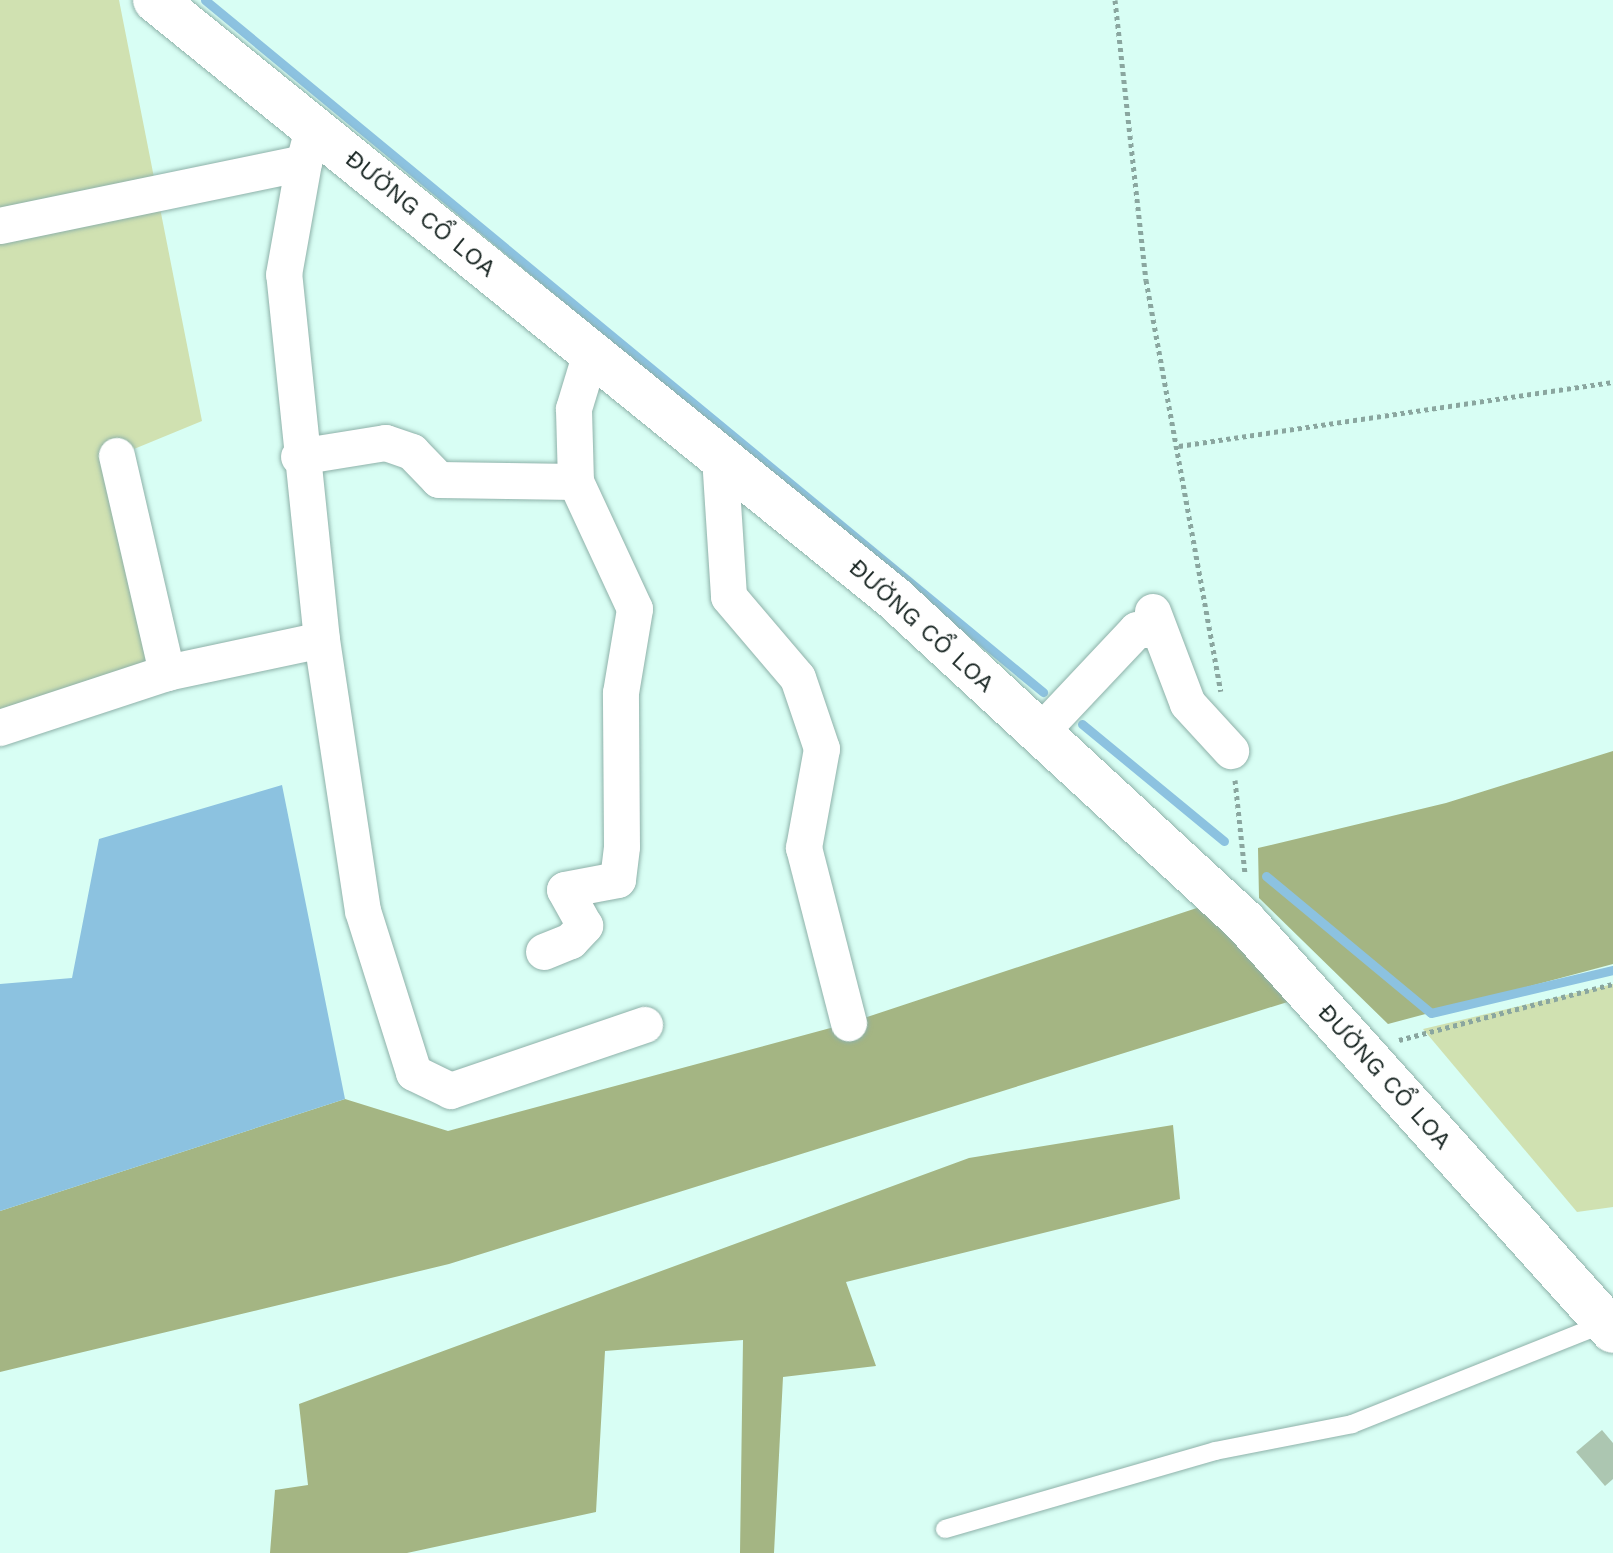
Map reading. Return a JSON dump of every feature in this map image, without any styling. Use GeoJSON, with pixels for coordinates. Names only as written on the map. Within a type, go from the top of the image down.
{"type":"FeatureCollection","features":[{"type":"Feature","properties":{"kind":"street","name":"ĐƯỜNG CỔ LOA"},"geometry":{"type":"LineString","coordinates":[[155,0],[309,146],[591,353],[894,598],[1245,922],[1609,1327]]}},
{"type":"Feature","properties":{"kind":"street"},"geometry":{"type":"LineString","coordinates":[[0,226],[309,146],[284,275],[299,457],[322,640],[363,911],[414,1073],[451,1091],[645,1025]]}},
{"type":"Feature","properties":{"kind":"street"},"geometry":{"type":"LineString","coordinates":[[544,952],[571,941],[585,926],[565,890],[618,880],[622,847],[621,693],[635,609],[576,482],[574,409],[591,353]]}},
{"type":"Feature","properties":{"kind":"street"},"geometry":{"type":"LineString","coordinates":[[299,457],[386,443],[412,452],[439,480],[576,482]]}},
{"type":"Feature","properties":{"kind":"street"},"geometry":{"type":"LineString","coordinates":[[117,456],[167,673]]}},
{"type":"Feature","properties":{"kind":"street"},"geometry":{"type":"LineString","coordinates":[[720,457],[729,597],[798,678],[822,749],[804,848],[849,1023]]}},
{"type":"Feature","properties":{"kind":"street"},"geometry":{"type":"LineString","coordinates":[[1040,733],[1137,630],[1156,621],[1188,704],[1231,751]]}},
{"type":"Feature","properties":{"kind":"street"},"geometry":{"type":"LineString","coordinates":[[0,728],[167,673],[322,640]]}},
{"type":"Feature","properties":{"kind":"lane"},"geometry":{"type":"LineString","coordinates":[[945,1529],[1215,1451],[1352,1424],[1609,1327]]}},
{"type":"Feature","properties":{"kind":"path"},"geometry":{"type":"LineString","coordinates":[[1115,0],[1146,280],[1179,446],[1245,839],[1245,922]]}},
{"type":"Feature","properties":{"kind":"path"},"geometry":{"type":"LineString","coordinates":[[1179,446],[1613,382]]}},
{"type":"Feature","properties":{"kind":"path"},"geometry":{"type":"LineString","coordinates":[[1366,1057],[1423,1029],[1613,984]]}},
{"type":"Feature","properties":{"kind":"green space"},"geometry":{"type":"Polygon","coordinates":[[[0,0],[119,0],[202,421],[117,456],[167,673],[0,729],[0,0]]]}},
{"type":"Feature","properties":{"kind":"green space"},"geometry":{"type":"Polygon","coordinates":[[[1613,751],[1613,964],[1388,1024],[1259,898],[1258,848],[1446,803],[1613,751]]]}},
{"type":"Feature","properties":{"kind":"green space"},"geometry":{"type":"Polygon","coordinates":[[[1221,900],[1310,995],[449,1264],[0,1372],[0,1211],[345,1099],[448,1131],[849,1023],[1221,900]]]}},
{"type":"Feature","properties":{"kind":"green space"},"geometry":{"type":"Polygon","coordinates":[[[1613,984],[1613,1207],[1577,1212],[1423,1029],[1613,984]]]}},
{"type":"Feature","properties":{"kind":"green space"},"geometry":{"type":"Polygon","coordinates":[[[1173,1125],[1180,1199],[846,1282],[876,1366],[783,1377],[774,1553],[740,1553],[743,1340],[605,1351],[596,1512],[407,1553],[270,1553],[275,1490],[308,1485],[299,1404],[969,1158],[1173,1125]]]}},
{"type":"Feature","properties":{"kind":"water"},"geometry":{"type":"Polygon","coordinates":[[[282,785],[345,1099],[0,1211],[0,984],[72,978],[99,839],[282,785]]]}},
{"type":"Feature","properties":{"kind":"building"},"geometry":{"type":"Polygon","coordinates":[[[1602,1430],[1613,1443],[1613,1479],[1605,1486],[1576,1452],[1602,1430]]]}},
{"type":"Feature","properties":{"kind":"waterway"},"geometry":{"type":"LineString","coordinates":[[205,0],[1043,692]]}},
{"type":"Feature","properties":{"kind":"waterway"},"geometry":{"type":"LineString","coordinates":[[1082,724],[1224,841]]}},
{"type":"Feature","properties":{"kind":"waterway"},"geometry":{"type":"LineString","coordinates":[[1266,876],[1431,1013],[1613,970]]}}]}
